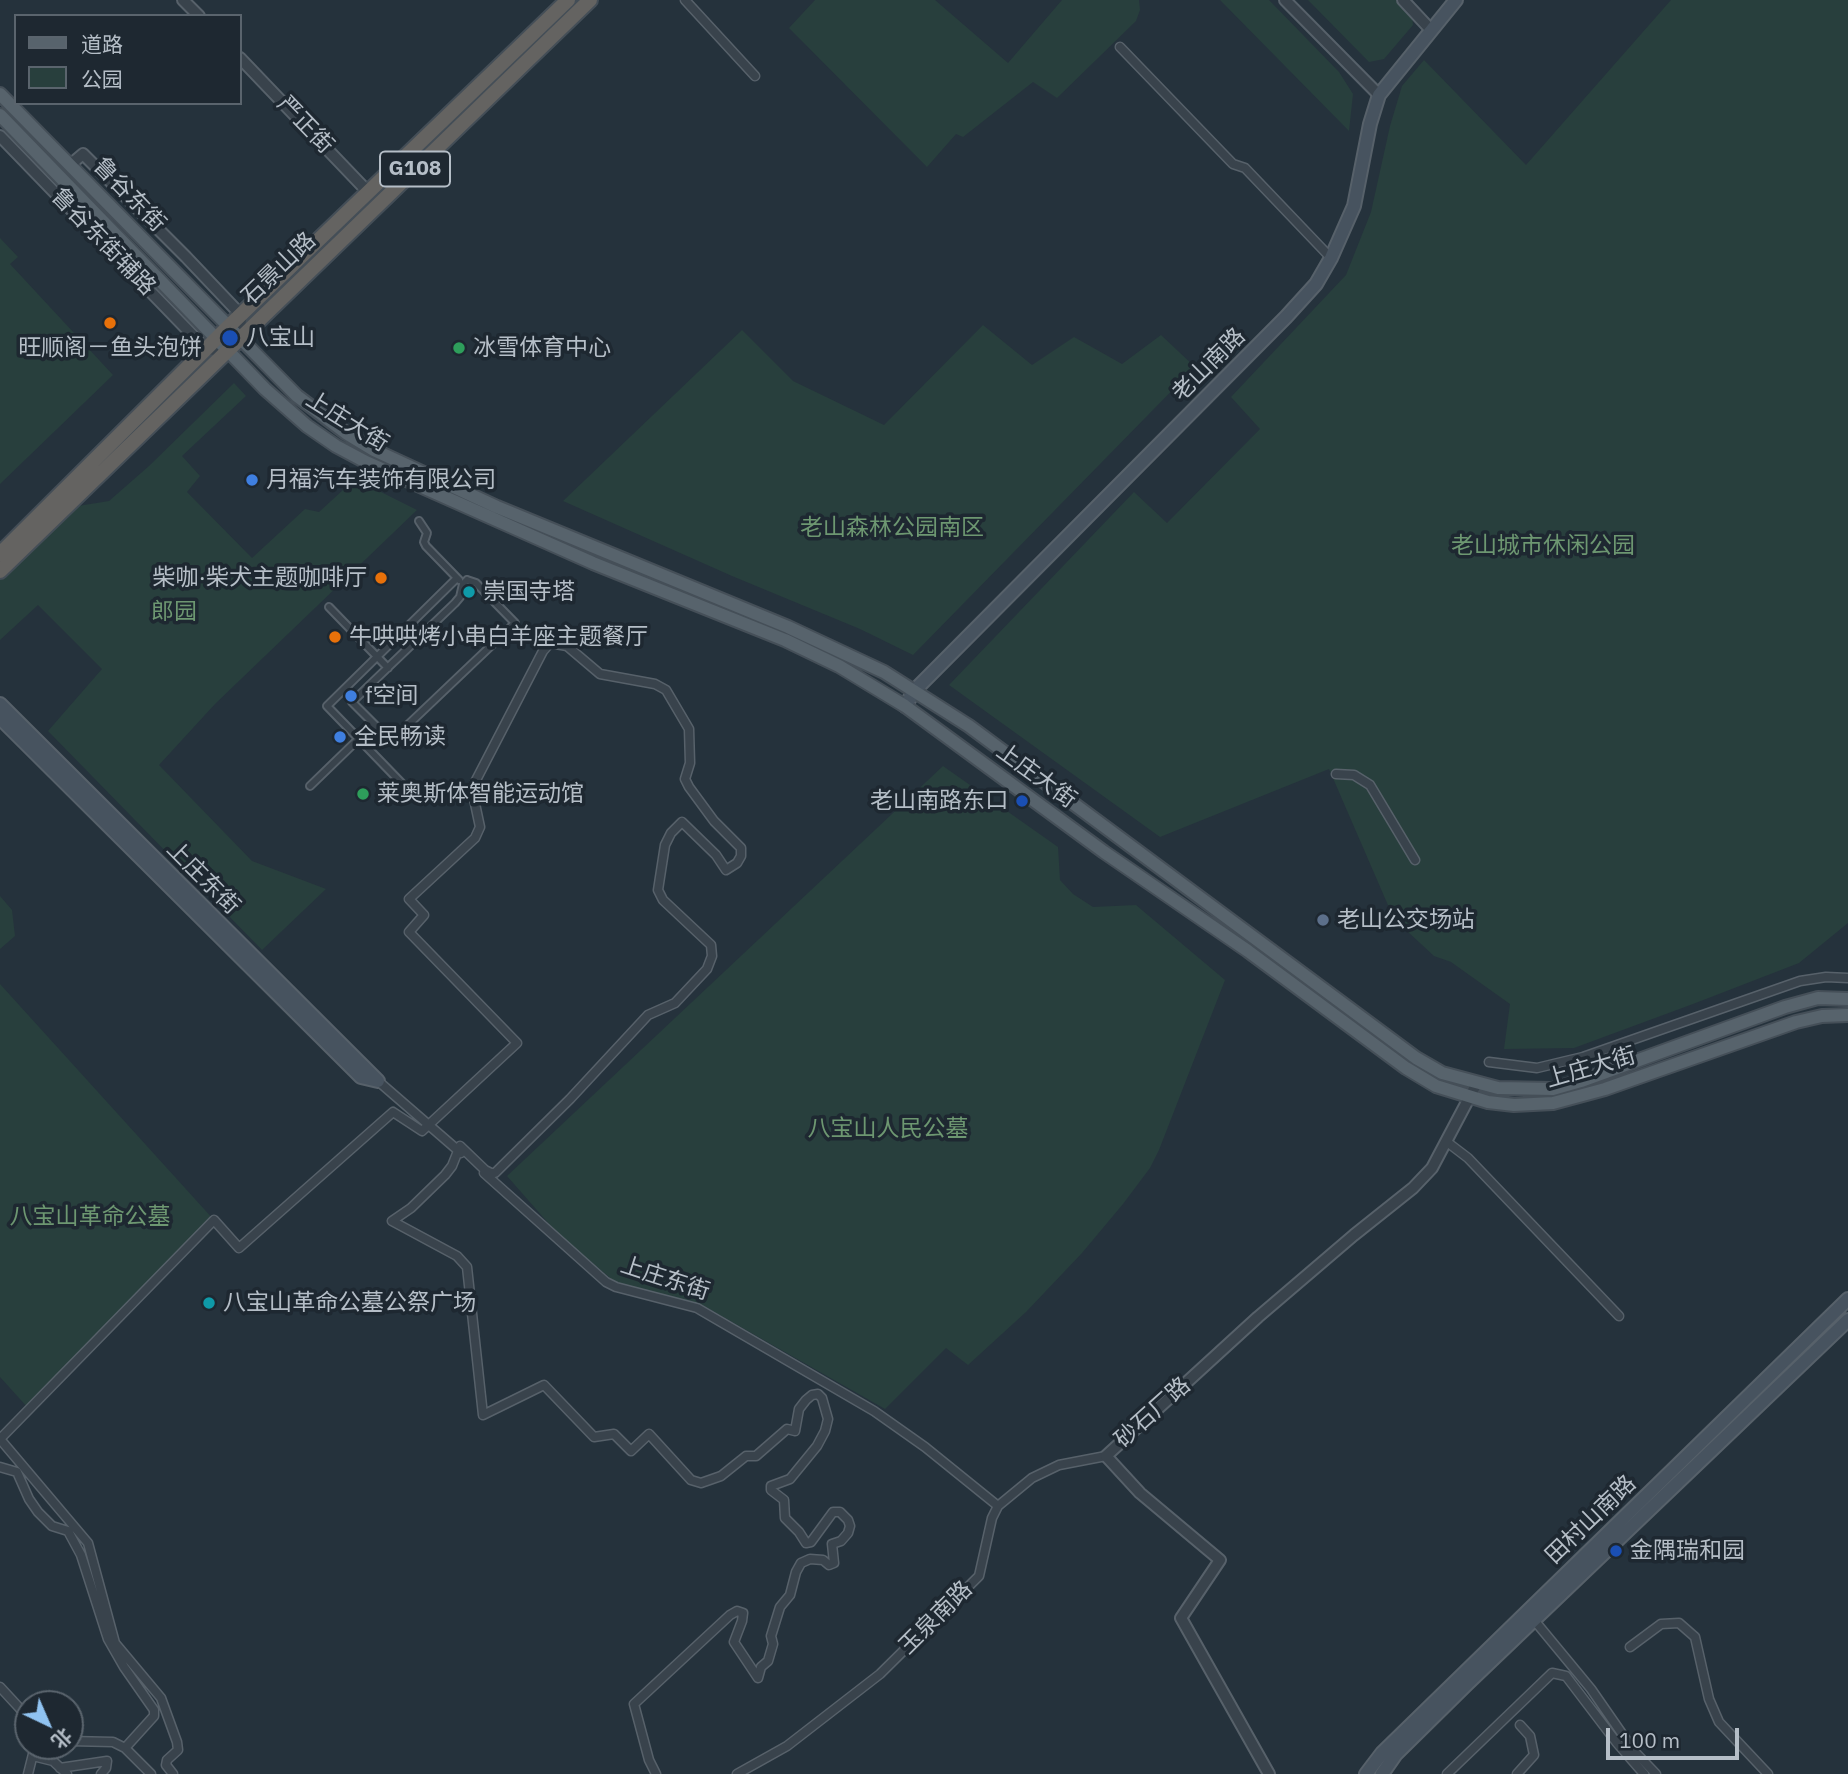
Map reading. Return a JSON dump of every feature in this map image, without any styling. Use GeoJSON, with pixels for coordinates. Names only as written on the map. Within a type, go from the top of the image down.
{"type":"FeatureCollection","features":[{"type":"Feature","properties":{"kind":"highway","name":"石景山路"},"geometry":{"type":"LineString","coordinates":[[0,554],[241,314],[568,0]]}},
{"type":"Feature","properties":{"kind":"highway","name":"石景山路"},"geometry":{"type":"LineString","coordinates":[[0,571],[590,0]]}},
{"type":"Feature","properties":{"kind":"main road","name":"老山南路"},"geometry":{"type":"LineString","coordinates":[[905,706],[915,690],[1316,284],[1354,206],[1370,124],[1379,95],[1456,0]]}},
{"type":"Feature","properties":{"kind":"main road","name":"鲁谷东街"},"geometry":{"type":"LineString","coordinates":[[0,94],[228,327]]}},
{"type":"Feature","properties":{"kind":"main road","name":"鲁谷东街"},"geometry":{"type":"LineString","coordinates":[[0,115],[211,344]]}},
{"type":"Feature","properties":{"kind":"main road","name":"上庄大街"},"geometry":{"type":"LineString","coordinates":[[228,327],[317,413],[374,450],[497,507],[788,627],[884,672],[915,690],[969,726],[1416,1058],[1442,1073],[1498,1088],[1553,1088],[1581,1081],[1785,1007],[1818,998],[1848,999]]}},
{"type":"Feature","properties":{"kind":"main road","name":"上庄大街"},"geometry":{"type":"LineString","coordinates":[[211,344],[228,351],[307,426],[366,462],[593,563],[815,654],[905,706],[1104,852],[1248,951],[1406,1068],[1436,1086],[1469,1098],[1514,1105],[1553,1103],[1605,1089],[1796,1022],[1822,1016],[1848,1015]]}},
{"type":"Feature","properties":{"kind":"main road","name":"上庄东街"},"geometry":{"type":"LineString","coordinates":[[0,704],[378,1081]]}},
{"type":"Feature","properties":{"kind":"main road","name":"上庄东街"},"geometry":{"type":"LineString","coordinates":[[0,718],[361,1077],[378,1081]]}},
{"type":"Feature","properties":{"kind":"main road","name":"田村山南路"},"geometry":{"type":"LineString","coordinates":[[1366,1774],[1382,1753],[1848,1299]]}},
{"type":"Feature","properties":{"kind":"main road","name":"田村山南路"},"geometry":{"type":"LineString","coordinates":[[1382,1774],[1396,1754],[1848,1320]]}},
{"type":"Feature","properties":{"kind":"main road"},"geometry":{"type":"LineString","coordinates":[[1359,1774],[1382,1753]]}},
{"type":"Feature","properties":{"kind":"street"},"geometry":{"type":"LineString","coordinates":[[183,0],[197,14]]}},
{"type":"Feature","properties":{"kind":"street"},"geometry":{"type":"LineString","coordinates":[[684,0],[755,76]]}},
{"type":"Feature","properties":{"kind":"street"},"geometry":{"type":"LineString","coordinates":[[1285,0],[1379,95]]}},
{"type":"Feature","properties":{"kind":"street"},"geometry":{"type":"LineString","coordinates":[[1403,0],[1431,30]]}},
{"type":"Feature","properties":{"kind":"street"},"geometry":{"type":"LineString","coordinates":[[1120,47],[1233,164],[1245,168],[1331,258]]}},
{"type":"Feature","properties":{"kind":"street","name":"严正街"},"geometry":{"type":"LineString","coordinates":[[242,60],[369,193]]}},
{"type":"Feature","properties":{"kind":"street","name":"鲁谷东街辅路"},"geometry":{"type":"LineString","coordinates":[[0,136],[211,344]]}},
{"type":"Feature","properties":{"kind":"street","name":"鲁谷东街"},"geometry":{"type":"LineString","coordinates":[[70,165],[83,153],[241,314]]}},
{"type":"Feature","properties":{"kind":"street"},"geometry":{"type":"LineString","coordinates":[[240,339],[241,314]]}},
{"type":"Feature","properties":{"kind":"street"},"geometry":{"type":"LineString","coordinates":[[416,798],[327,706],[377,656],[460,581],[476,583],[515,622],[391,741],[352,702],[460,597],[460,581],[426,547],[424,542],[428,533],[419,521]]}},
{"type":"Feature","properties":{"kind":"street"},"geometry":{"type":"LineString","coordinates":[[329,607],[388,668]]}},
{"type":"Feature","properties":{"kind":"street"},"geometry":{"type":"LineString","coordinates":[[173,1774],[166,1765],[167,1760],[178,1750],[177,1742],[162,1698],[115,1643],[88,1543],[0,1439],[214,1220],[239,1248],[393,1112],[422,1131],[517,1043],[409,932],[424,915],[409,899],[475,838],[480,827],[474,784],[543,651],[550,643],[567,646],[600,674],[655,684],[666,690],[689,729],[690,763],[685,779],[714,821],[741,848],[741,856],[737,863],[726,870],[716,855],[682,822],[671,833],[665,845],[658,890],[663,900],[710,944],[712,956],[707,969],[675,1003],[648,1015],[570,1099],[495,1173],[485,1170],[460,1146],[452,1166],[444,1175],[411,1208],[392,1221],[457,1256],[467,1267],[483,1415],[544,1385],[594,1437],[614,1433],[631,1451],[649,1434],[691,1480],[701,1483],[721,1476],[746,1456],[756,1456],[787,1429],[795,1431],[799,1409],[811,1395],[818,1394],[822,1398],[828,1419],[825,1432],[790,1479],[771,1486],[771,1490],[784,1500],[785,1518],[806,1543],[811,1542],[834,1512],[840,1512],[850,1526],[841,1541],[832,1544],[834,1563],[829,1565],[822,1560],[810,1559],[801,1563],[790,1595],[780,1607],[771,1636],[773,1644],[768,1661],[761,1667],[758,1678],[734,1642],[743,1613],[737,1611],[634,1704],[649,1760],[656,1774]]}},
{"type":"Feature","properties":{"kind":"street"},"geometry":{"type":"LineString","coordinates":[[310,786],[374,724]]}},
{"type":"Feature","properties":{"kind":"street"},"geometry":{"type":"LineString","coordinates":[[1336,774],[1354,775],[1370,785],[1415,860]]}},
{"type":"Feature","properties":{"kind":"street"},"geometry":{"type":"LineString","coordinates":[[1489,1062],[1537,1068],[1583,1057],[1800,981],[1826,977],[1848,978]]}},
{"type":"Feature","properties":{"kind":"street","name":"上庄东街"},"geometry":{"type":"LineString","coordinates":[[378,1081],[606,1282],[698,1308],[874,1411],[925,1447],[998,1506]]}},
{"type":"Feature","properties":{"kind":"street","name":"砂石厂路"},"geometry":{"type":"LineString","coordinates":[[1269,1774],[1181,1618],[1220,1560],[1140,1493],[1105,1456],[1258,1317],[1413,1188],[1432,1168],[1477,1083]]}},
{"type":"Feature","properties":{"kind":"street"},"geometry":{"type":"LineString","coordinates":[[1447,1142],[1468,1158],[1619,1317]]}},
{"type":"Feature","properties":{"kind":"street"},"geometry":{"type":"LineString","coordinates":[[998,1506],[1032,1478],[1059,1465],[1105,1456]]}},
{"type":"Feature","properties":{"kind":"street"},"geometry":{"type":"LineString","coordinates":[[0,1467],[18,1472],[29,1499],[38,1512],[52,1526],[68,1531],[81,1555],[108,1639],[154,1710],[155,1716],[125,1748]]}},
{"type":"Feature","properties":{"kind":"street","name":"玉泉南路"},"geometry":{"type":"LineString","coordinates":[[737,1774],[787,1746],[880,1675],[979,1576],[992,1518],[998,1506]]}},
{"type":"Feature","properties":{"kind":"street"},"geometry":{"type":"LineString","coordinates":[[1534,1620],[1591,1689],[1634,1751],[1656,1774]]}},
{"type":"Feature","properties":{"kind":"street"},"geometry":{"type":"LineString","coordinates":[[1630,1647],[1661,1624],[1679,1623],[1696,1637],[1709,1699],[1719,1722],[1768,1774]]}},
{"type":"Feature","properties":{"kind":"street"},"geometry":{"type":"LineString","coordinates":[[1447,1774],[1552,1673],[1566,1676],[1644,1774]]}},
{"type":"Feature","properties":{"kind":"street"},"geometry":{"type":"LineString","coordinates":[[0,1687],[14,1702]]}},
{"type":"Feature","properties":{"kind":"street"},"geometry":{"type":"LineString","coordinates":[[1517,1774],[1534,1755],[1530,1736],[1520,1726]]}},
{"type":"Feature","properties":{"kind":"street"},"geometry":{"type":"LineString","coordinates":[[84,1741],[113,1742],[125,1748],[150,1774]]}},
{"type":"Feature","properties":{"kind":"street"},"geometry":{"type":"LineString","coordinates":[[48,1760],[64,1771],[107,1761],[101,1774]]}},
{"type":"Feature","properties":{"kind":"green space"},"geometry":{"type":"Polygon","coordinates":[[[815,0],[935,0],[1008,63],[1062,0],[1139,0],[1140,10],[1136,21],[1057,98],[1033,82],[963,137],[956,134],[927,167],[789,28],[815,0]]]}},
{"type":"Feature","properties":{"kind":"green space"},"geometry":{"type":"Polygon","coordinates":[[[1220,0],[1269,0],[1339,72],[1353,94],[1349,131],[1220,0]]]}},
{"type":"Feature","properties":{"kind":"green space"},"geometry":{"type":"Polygon","coordinates":[[[1308,0],[1397,0],[1412,15],[1413,25],[1384,59],[1369,62],[1308,0]]]}},
{"type":"Feature","properties":{"kind":"green space","name":"老山城市休闲公园"},"geometry":{"type":"Polygon","coordinates":[[[1671,0],[1848,0],[1848,923],[1799,963],[1574,1048],[1504,1049],[1510,1004],[1451,962],[1434,956],[1394,919],[1329,769],[1160,837],[949,685],[1134,492],[1167,523],[1260,429],[1231,397],[1346,275],[1371,212],[1402,86],[1424,60],[1526,165],[1671,0]]]}},
{"type":"Feature","properties":{"kind":"green space"},"geometry":{"type":"Polygon","coordinates":[[[0,238],[18,257],[10,264],[113,375],[0,484],[0,238]]]}},
{"type":"Feature","properties":{"kind":"green space","name":"老山森林公园南区"},"geometry":{"type":"Polygon","coordinates":[[[983,325],[1032,365],[1074,337],[1122,364],[1161,335],[1195,367],[913,655],[860,629],[563,501],[742,330],[793,381],[884,425],[983,325]]]}},
{"type":"Feature","properties":{"kind":"green space","name":"郎园"},"geometry":{"type":"Polygon","coordinates":[[[234,383],[246,396],[182,456],[200,476],[187,492],[252,558],[305,509],[319,512],[355,479],[417,510],[215,704],[159,765],[252,861],[326,889],[262,950],[48,731],[102,669],[38,605],[0,640],[0,580],[78,506],[109,501],[234,383]]]}},
{"type":"Feature","properties":{"kind":"green space","name":"八宝山人民公墓"},"geometry":{"type":"Polygon","coordinates":[[[943,766],[1058,847],[1060,880],[1073,894],[1093,907],[1136,905],[1225,980],[1159,1150],[1150,1168],[1123,1204],[1082,1253],[1026,1312],[968,1365],[946,1348],[885,1409],[704,1306],[615,1282],[557,1233],[507,1176],[943,766]]]}},
{"type":"Feature","properties":{"kind":"green space"},"geometry":{"type":"Polygon","coordinates":[[[0,896],[12,910],[15,936],[0,949],[0,896]]]}},
{"type":"Feature","properties":{"kind":"green space","name":"八宝山革命公墓"},"geometry":{"type":"Polygon","coordinates":[[[0,984],[214,1220],[29,1409],[0,1377],[0,984]]]}},
{"type":"Feature","properties":{"kind":"place","name":"旺顺阁－鱼头泡饼"},"geometry":{"type":"Point","coordinates":[110,323]}},
{"type":"Feature","properties":{"kind":"place","name":"八宝山"},"geometry":{"type":"Point","coordinates":[230,338]}},
{"type":"Feature","properties":{"kind":"place","name":"冰雪体育中心"},"geometry":{"type":"Point","coordinates":[459,348]}},
{"type":"Feature","properties":{"kind":"place","name":"月福汽车装饰有限公司"},"geometry":{"type":"Point","coordinates":[252,480]}},
{"type":"Feature","properties":{"kind":"place","name":"柴咖·柴犬主题咖啡厅"},"geometry":{"type":"Point","coordinates":[381,578]}},
{"type":"Feature","properties":{"kind":"place","name":"崇国寺塔"},"geometry":{"type":"Point","coordinates":[469,592]}},
{"type":"Feature","properties":{"kind":"place","name":"牛哄哄烤小串白羊座主题餐厅"},"geometry":{"type":"Point","coordinates":[335,637]}},
{"type":"Feature","properties":{"kind":"place","name":"f空间"},"geometry":{"type":"Point","coordinates":[351,696]}},
{"type":"Feature","properties":{"kind":"place","name":"全民畅读"},"geometry":{"type":"Point","coordinates":[340,737]}},
{"type":"Feature","properties":{"kind":"place","name":"莱奥斯体智能运动馆"},"geometry":{"type":"Point","coordinates":[363,794]}},
{"type":"Feature","properties":{"kind":"place","name":"老山南路东口"},"geometry":{"type":"Point","coordinates":[1022,801]}},
{"type":"Feature","properties":{"kind":"place","name":"老山公交场站"},"geometry":{"type":"Point","coordinates":[1323,920]}},
{"type":"Feature","properties":{"kind":"place","name":"八宝山革命公墓公祭广场"},"geometry":{"type":"Point","coordinates":[209,1303]}},
{"type":"Feature","properties":{"kind":"place","name":"金隅瑞和园"},"geometry":{"type":"Point","coordinates":[1616,1551]}}]}
